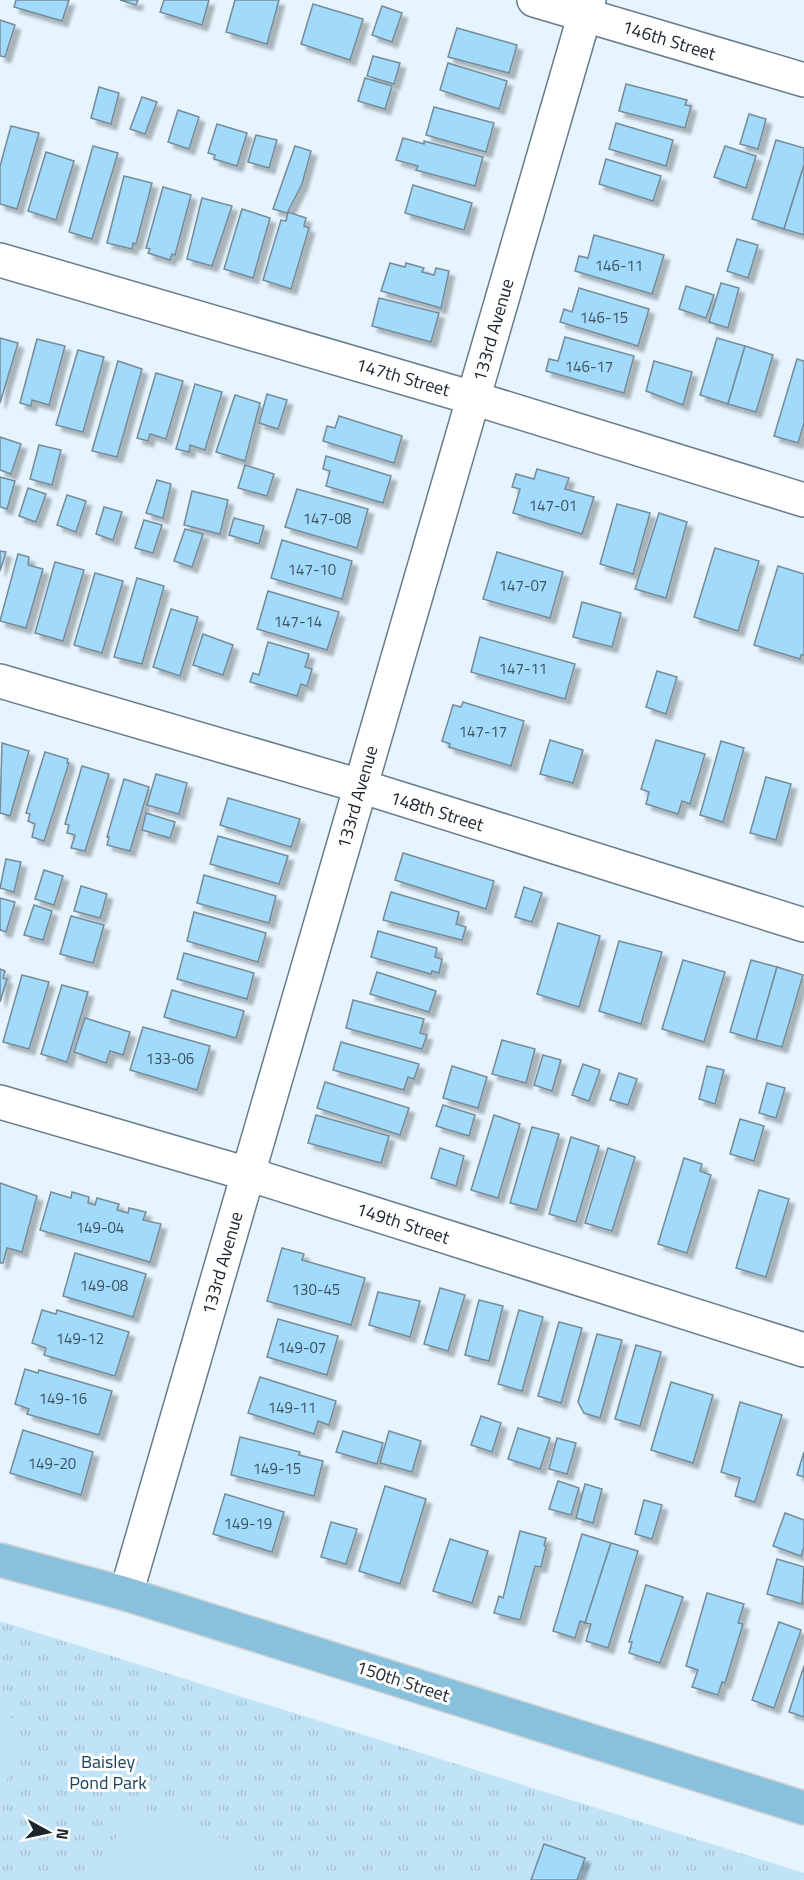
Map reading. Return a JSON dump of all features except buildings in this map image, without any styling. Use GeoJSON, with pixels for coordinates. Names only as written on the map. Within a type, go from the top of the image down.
{"type":"FeatureCollection","features":[{"type":"Feature","properties":{"kind":"main road","name":"150th Street"},"geometry":{"type":"LineString","coordinates":[[0,1560],[126,1594],[804,1808]]}},
{"type":"Feature","properties":{"kind":"street","name":"146th Street"},"geometry":{"type":"LineString","coordinates":[[534,0],[587,7],[804,80]]}},
{"type":"Feature","properties":{"kind":"street","name":"133rd Avenue"},"geometry":{"type":"LineString","coordinates":[[126,1594],[587,7]]}},
{"type":"Feature","properties":{"kind":"street","name":"147th Street"},"geometry":{"type":"LineString","coordinates":[[0,260],[473,398],[804,500]]}},
{"type":"Feature","properties":{"kind":"street","name":"148th Street"},"geometry":{"type":"LineString","coordinates":[[0,681],[360,786],[804,925]]}},
{"type":"Feature","properties":{"kind":"street","name":"149th Street"},"geometry":{"type":"LineString","coordinates":[[0,1102],[248,1174],[804,1350]]}},
{"type":"Feature","properties":{"kind":"green space","name":"Baisley Pond Park"},"geometry":{"type":"Polygon","coordinates":[[[0,1621],[804,1873],[804,1880],[0,1880],[0,1621]]]}},
{"type":"Feature","properties":{"kind":"green space"},"geometry":{"type":"Polygon","coordinates":[[[0,1701],[4,1702],[20,1737],[0,1803],[0,1701]]]}},
{"type":"Feature","properties":{"kind":"green space"},"geometry":{"type":"Polygon","coordinates":[[[128,1804],[252,1849],[242,1880],[101,1878],[128,1804]]]}}]}
